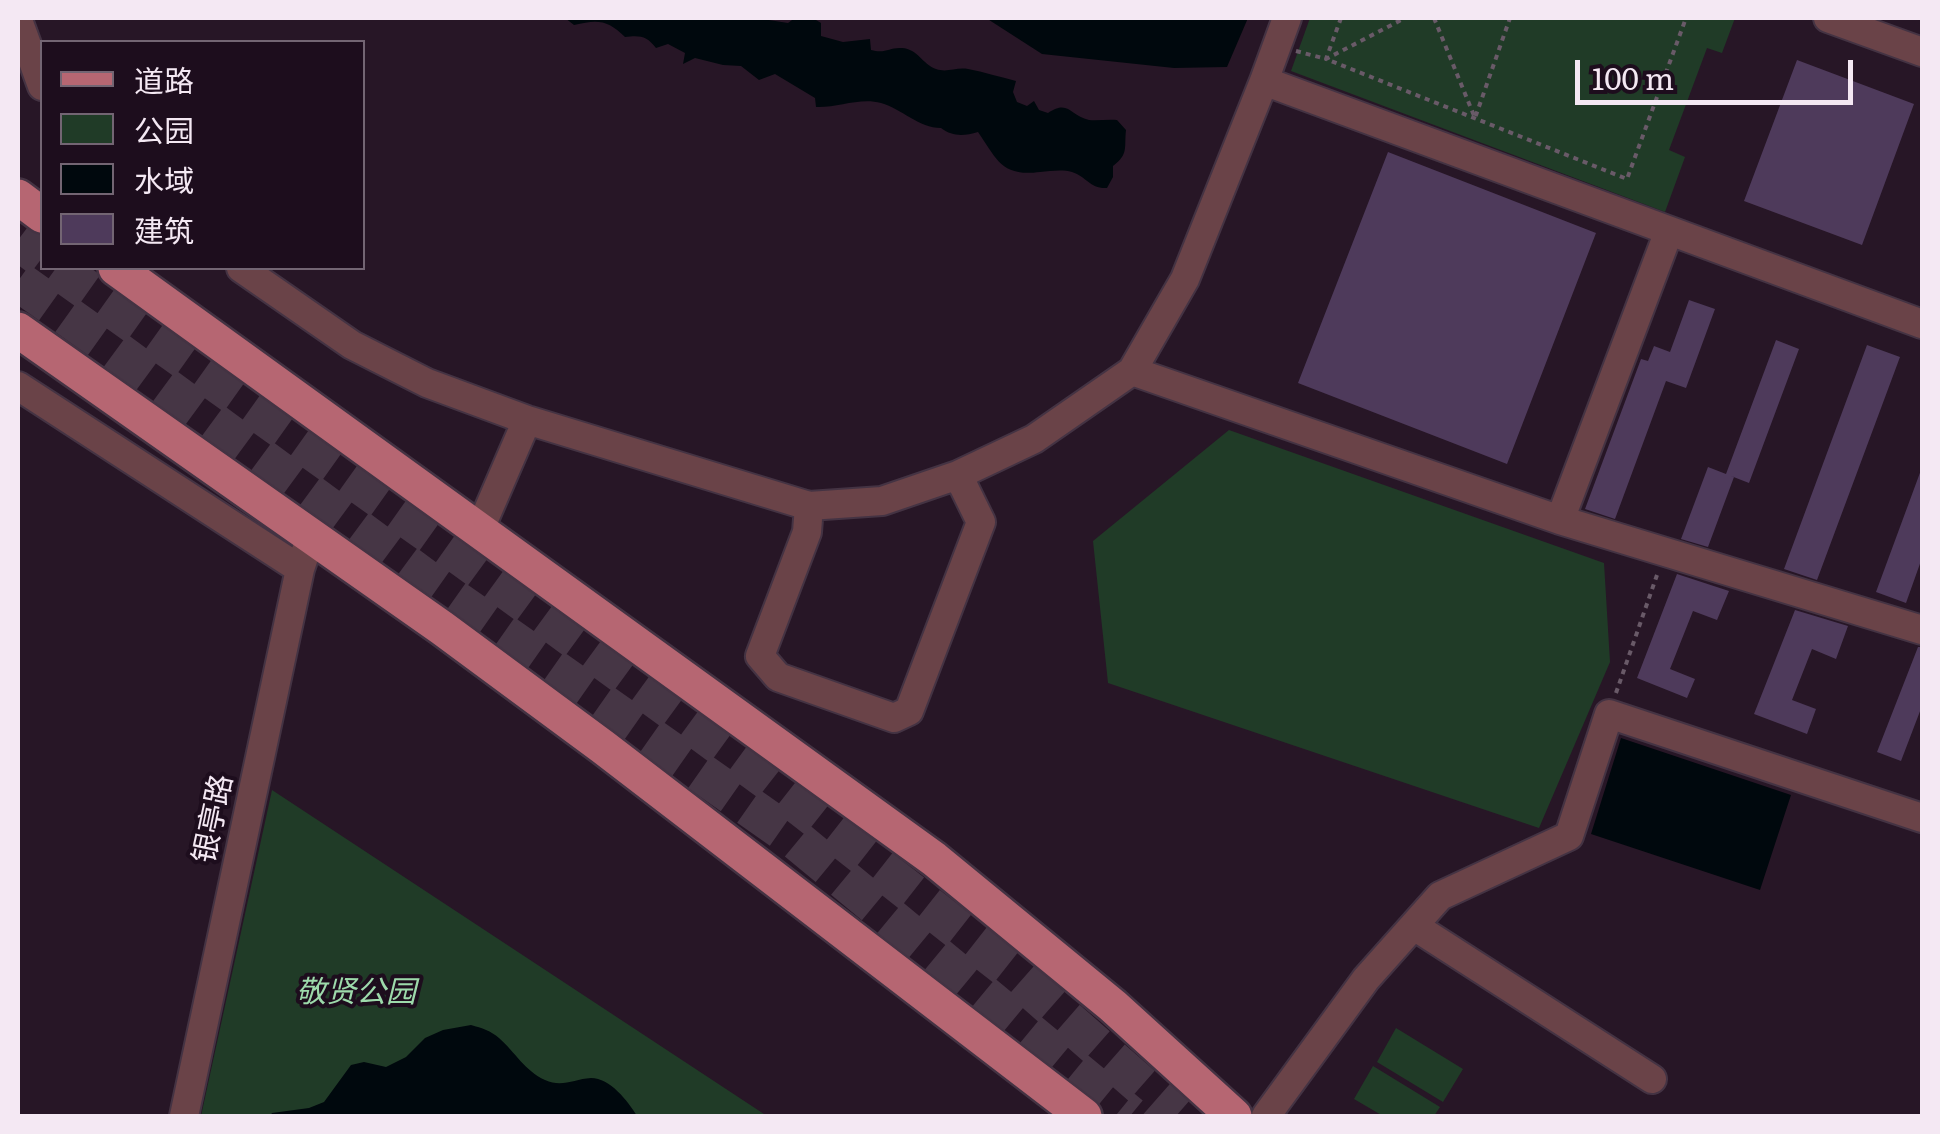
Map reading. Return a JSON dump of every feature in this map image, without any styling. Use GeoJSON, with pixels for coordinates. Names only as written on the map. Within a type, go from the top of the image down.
{"type":"FeatureCollection","features":[{"type":"Feature","properties":{"kind":"main road"},"geometry":{"type":"LineString","coordinates":[[18,197],[40,214]]}},
{"type":"Feature","properties":{"kind":"main road"},"geometry":{"type":"LineString","coordinates":[[119,270],[934,859],[1113,1006],[1234,1116]]}},
{"type":"Feature","properties":{"kind":"main road"},"geometry":{"type":"LineString","coordinates":[[18,330],[603,746],[1084,1116]]}},
{"type":"Feature","properties":{"kind":"street"},"geometry":{"type":"LineString","coordinates":[[255,272],[352,344],[427,383],[527,420],[809,506],[882,501],[958,475],[1034,439],[1132,371],[1185,279],[1287,18]]}},
{"type":"Feature","properties":{"kind":"street"},"geometry":{"type":"LineString","coordinates":[[1828,18],[1922,52]]}},
{"type":"Feature","properties":{"kind":"street"},"geometry":{"type":"LineString","coordinates":[[18,20],[40,80]]}},
{"type":"Feature","properties":{"kind":"street"},"geometry":{"type":"LineString","coordinates":[[18,70],[40,85]]}},
{"type":"Feature","properties":{"kind":"street"},"geometry":{"type":"LineString","coordinates":[[1264,82],[1922,324]]}},
{"type":"Feature","properties":{"kind":"street"},"geometry":{"type":"LineString","coordinates":[[1560,520],[1670,231]]}},
{"type":"Feature","properties":{"kind":"street"},"geometry":{"type":"LineString","coordinates":[[1132,371],[1560,520],[1922,630]]}},
{"type":"Feature","properties":{"kind":"street"},"geometry":{"type":"LineString","coordinates":[[18,386],[300,569]]}},
{"type":"Feature","properties":{"kind":"street"},"geometry":{"type":"LineString","coordinates":[[480,529],[527,420]]}},
{"type":"Feature","properties":{"kind":"street"},"geometry":{"type":"LineString","coordinates":[[809,506],[807,532],[760,656],[778,677],[894,718],[909,711],[980,522],[958,475]]}},
{"type":"Feature","properties":{"kind":"street","name":"银亭路"},"geometry":{"type":"LineString","coordinates":[[184,1116],[300,569],[311,536]]}},
{"type":"Feature","properties":{"kind":"street"},"geometry":{"type":"LineString","coordinates":[[1266,1116],[1366,979],[1440,896],[1569,836],[1609,714],[1922,818]]}},
{"type":"Feature","properties":{"kind":"street"},"geometry":{"type":"LineString","coordinates":[[1414,926],[1652,1078]]}},
{"type":"Feature","properties":{"kind":"path"},"geometry":{"type":"LineString","coordinates":[[1326,59],[1341,18]]}},
{"type":"Feature","properties":{"kind":"path"},"geometry":{"type":"LineString","coordinates":[[1326,59],[1405,18]]}},
{"type":"Feature","properties":{"kind":"path"},"geometry":{"type":"LineString","coordinates":[[1434,18],[1475,118]]}},
{"type":"Feature","properties":{"kind":"path"},"geometry":{"type":"LineString","coordinates":[[1475,118],[1510,18]]}},
{"type":"Feature","properties":{"kind":"path"},"geometry":{"type":"LineString","coordinates":[[1277,46],[1326,59],[1627,178],[1686,18]]}},
{"type":"Feature","properties":{"kind":"path"},"geometry":{"type":"LineString","coordinates":[[1616,692],[1666,552]]}},
{"type":"Feature","properties":{"kind":"green space"},"geometry":{"type":"Polygon","coordinates":[[[1310,18],[1735,18],[1722,53],[1707,48],[1669,150],[1685,157],[1665,212],[1291,71],[1310,18]]]}},
{"type":"Feature","properties":{"kind":"green space"},"geometry":{"type":"Polygon","coordinates":[[[1229,430],[1604,563],[1610,662],[1539,828],[1108,683],[1093,541],[1229,430]]]}},
{"type":"Feature","properties":{"kind":"green space","name":"敬贤公园"},"geometry":{"type":"Polygon","coordinates":[[[272,790],[767,1116],[201,1116],[272,790]]]}},
{"type":"Feature","properties":{"kind":"green space"},"geometry":{"type":"Polygon","coordinates":[[[1396,1028],[1463,1069],[1443,1102],[1377,1062],[1396,1028]]]}},
{"type":"Feature","properties":{"kind":"green space"},"geometry":{"type":"Polygon","coordinates":[[[1373,1066],[1440,1107],[1434,1116],[1383,1116],[1354,1099],[1373,1066]]]}},
{"type":"Feature","properties":{"kind":"water"},"geometry":{"type":"Polygon","coordinates":[[[565,18],[756,18],[788,23],[809,18],[821,23],[821,36],[843,42],[870,39],[871,50],[907,49],[936,69],[968,69],[1016,81],[1013,92],[1017,102],[1027,106],[1034,101],[1039,110],[1048,113],[1065,108],[1089,120],[1117,120],[1126,130],[1125,150],[1113,166],[1107,188],[1096,187],[1068,171],[1017,172],[1001,164],[978,132],[954,134],[873,101],[816,107],[815,98],[775,74],[759,80],[741,66],[695,58],[683,64],[685,53],[668,44],[656,48],[639,36],[625,37],[608,24],[574,25],[565,18]]]}},
{"type":"Feature","properties":{"kind":"water"},"geometry":{"type":"Polygon","coordinates":[[[986,18],[1248,18],[1227,67],[1174,68],[1042,54],[986,18]]]}},
{"type":"Feature","properties":{"kind":"water"},"geometry":{"type":"Polygon","coordinates":[[[1621,738],[1791,795],[1760,890],[1591,834],[1621,738]]]}},
{"type":"Feature","properties":{"kind":"water"},"geometry":{"type":"Polygon","coordinates":[[[471,1025],[496,1036],[545,1080],[563,1083],[591,1078],[605,1082],[624,1097],[637,1116],[270,1116],[324,1102],[351,1065],[364,1062],[386,1067],[406,1057],[425,1038],[471,1025]]]}},
{"type":"Feature","properties":{"kind":"building"},"geometry":{"type":"Polygon","coordinates":[[[1797,60],[1914,104],[1862,245],[1744,201],[1797,60]]]}},
{"type":"Feature","properties":{"kind":"building"},"geometry":{"type":"Polygon","coordinates":[[[1388,152],[1596,233],[1507,464],[1298,383],[1388,152]]]}},
{"type":"Feature","properties":{"kind":"building"},"geometry":{"type":"Polygon","coordinates":[[[1689,300],[1715,309],[1686,388],[1666,381],[1615,519],[1585,509],[1641,359],[1648,361],[1654,346],[1670,352],[1689,300]]]}},
{"type":"Feature","properties":{"kind":"building"},"geometry":{"type":"Polygon","coordinates":[[[1776,340],[1799,349],[1749,483],[1734,477],[1708,547],[1681,539],[1708,467],[1726,474],[1776,340]]]}},
{"type":"Feature","properties":{"kind":"building"},"geometry":{"type":"Polygon","coordinates":[[[1867,345],[1900,357],[1817,580],[1784,569],[1867,345]]]}},
{"type":"Feature","properties":{"kind":"building"},"geometry":{"type":"Polygon","coordinates":[[[1921,470],[1922,558],[1906,603],[1876,592],[1921,470]]]}},
{"type":"Feature","properties":{"kind":"building"},"geometry":{"type":"Polygon","coordinates":[[[1677,574],[1729,591],[1717,620],[1693,611],[1670,669],[1695,679],[1687,698],[1637,678],[1677,574]]]}},
{"type":"Feature","properties":{"kind":"building"},"geometry":{"type":"Polygon","coordinates":[[[1795,610],[1848,626],[1836,659],[1812,649],[1792,700],[1816,709],[1807,734],[1754,714],[1795,610]]]}},
{"type":"Feature","properties":{"kind":"building"},"geometry":{"type":"Polygon","coordinates":[[[1918,647],[1922,647],[1922,706],[1901,761],[1877,752],[1918,647]]]}},
{"type":"Feature","properties":{"kind":"tunnel"},"geometry":{"type":"LineString","coordinates":[[18,240],[40,256]]}},
{"type":"Feature","properties":{"kind":"tunnel"},"geometry":{"type":"LineString","coordinates":[[59,270],[765,778],[1012,972],[1176,1116]]}},
{"type":"Feature","properties":{"kind":"tunnel"},"geometry":{"type":"LineString","coordinates":[[18,281],[432,584],[795,839],[1130,1116]]}}]}
